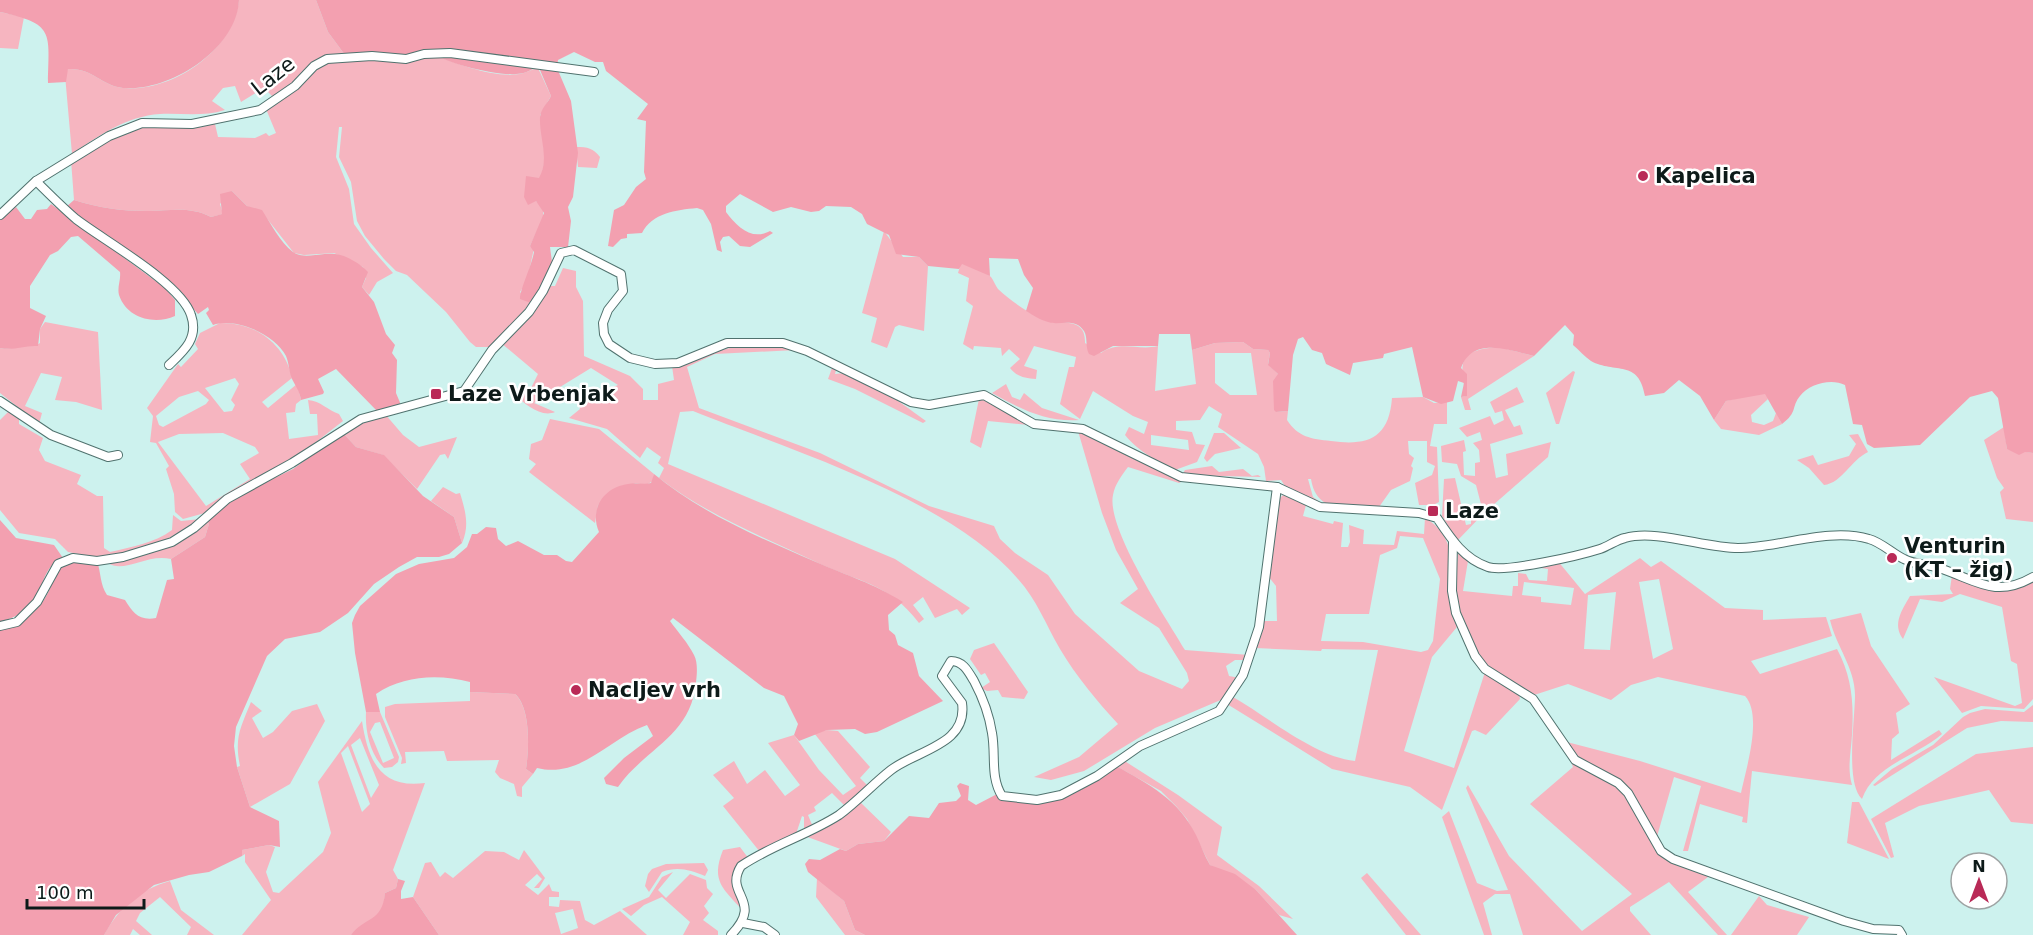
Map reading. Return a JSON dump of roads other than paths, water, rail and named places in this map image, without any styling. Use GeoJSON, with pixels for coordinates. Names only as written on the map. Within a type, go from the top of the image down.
{"type":"FeatureCollection","features":[{"type":"Feature","properties":{"kind":"street","name":"Laze"},"geometry":{"type":"LineString","coordinates":[[0,215],[36,181],[109,136],[142,123],[192,124],[260,110],[295,86],[314,66],[327,59],[372,56],[406,59],[424,54],[450,53],[530,61],[594,72]]}},
{"type":"Feature","properties":{"kind":"street"},"geometry":{"type":"LineString","coordinates":[[36,181],[69,213],[158,277],[184,303],[192,315],[191,339],[189,347],[169,365]]}},
{"type":"Feature","properties":{"kind":"street"},"geometry":{"type":"LineString","coordinates":[[0,626],[17,622],[37,602],[58,564],[73,558],[97,561],[123,558],[171,542],[194,528],[227,499],[292,463],[361,419],[464,391],[492,350],[529,312],[543,291],[561,253],[574,250],[621,274],[623,291],[608,310],[603,323],[604,334],[609,344],[630,358],[655,364],[678,363],[727,344],[783,343],[807,351],[911,402],[929,405],[984,394],[1034,424],[1083,429],[1181,477],[1277,487],[1320,507],[1419,513],[1437,518],[1453,542],[1474,561],[1491,568],[1524,566],[1585,554],[1625,538],[1641,536],[1738,548],[1821,537],[1851,537],[1870,539],[1910,562],[1936,567],[1990,588],[2003,589],[2033,577]]}},
{"type":"Feature","properties":{"kind":"street"},"geometry":{"type":"LineString","coordinates":[[0,401],[51,435],[108,458],[118,455]]}},
{"type":"Feature","properties":{"kind":"street"},"geometry":{"type":"LineString","coordinates":[[731,935],[743,923],[746,906],[736,883],[741,866],[759,854],[838,815],[891,770],[941,744],[959,727],[962,703],[942,676],[951,661],[958,661],[967,668],[985,701],[993,735],[996,786],[1002,796],[1036,800],[1061,795],[1097,776],[1140,746],[1219,711],[1243,675],[1259,627],[1277,487]]}},
{"type":"Feature","properties":{"kind":"street"},"geometry":{"type":"LineString","coordinates":[[1453,542],[1452,591],[1456,613],[1475,656],[1485,669],[1533,699],[1575,760],[1618,783],[1628,793],[1661,851],[1673,859],[1792,903],[1873,929],[1899,930],[1902,935]]}},
{"type":"Feature","properties":{"kind":"street"},"geometry":{"type":"LineString","coordinates":[[743,923],[764,927],[775,935]]}},
{"type":"Feature","properties":{"kind":"place","name":"Kapelica"},"geometry":{"type":"Point","coordinates":[1643,176]}},
{"type":"Feature","properties":{"kind":"place","name":"Laze Vrbenjak"},"geometry":{"type":"Point","coordinates":[436,394]}},
{"type":"Feature","properties":{"kind":"place","name":"Laze"},"geometry":{"type":"Point","coordinates":[1433,511]}},
{"type":"Feature","properties":{"kind":"place","name":"Venturin (KT – žig)"},"geometry":{"type":"Point","coordinates":[1892,558]}},
{"type":"Feature","properties":{"kind":"place","name":"Nacljev vrh"},"geometry":{"type":"Point","coordinates":[576,690]}}]}
